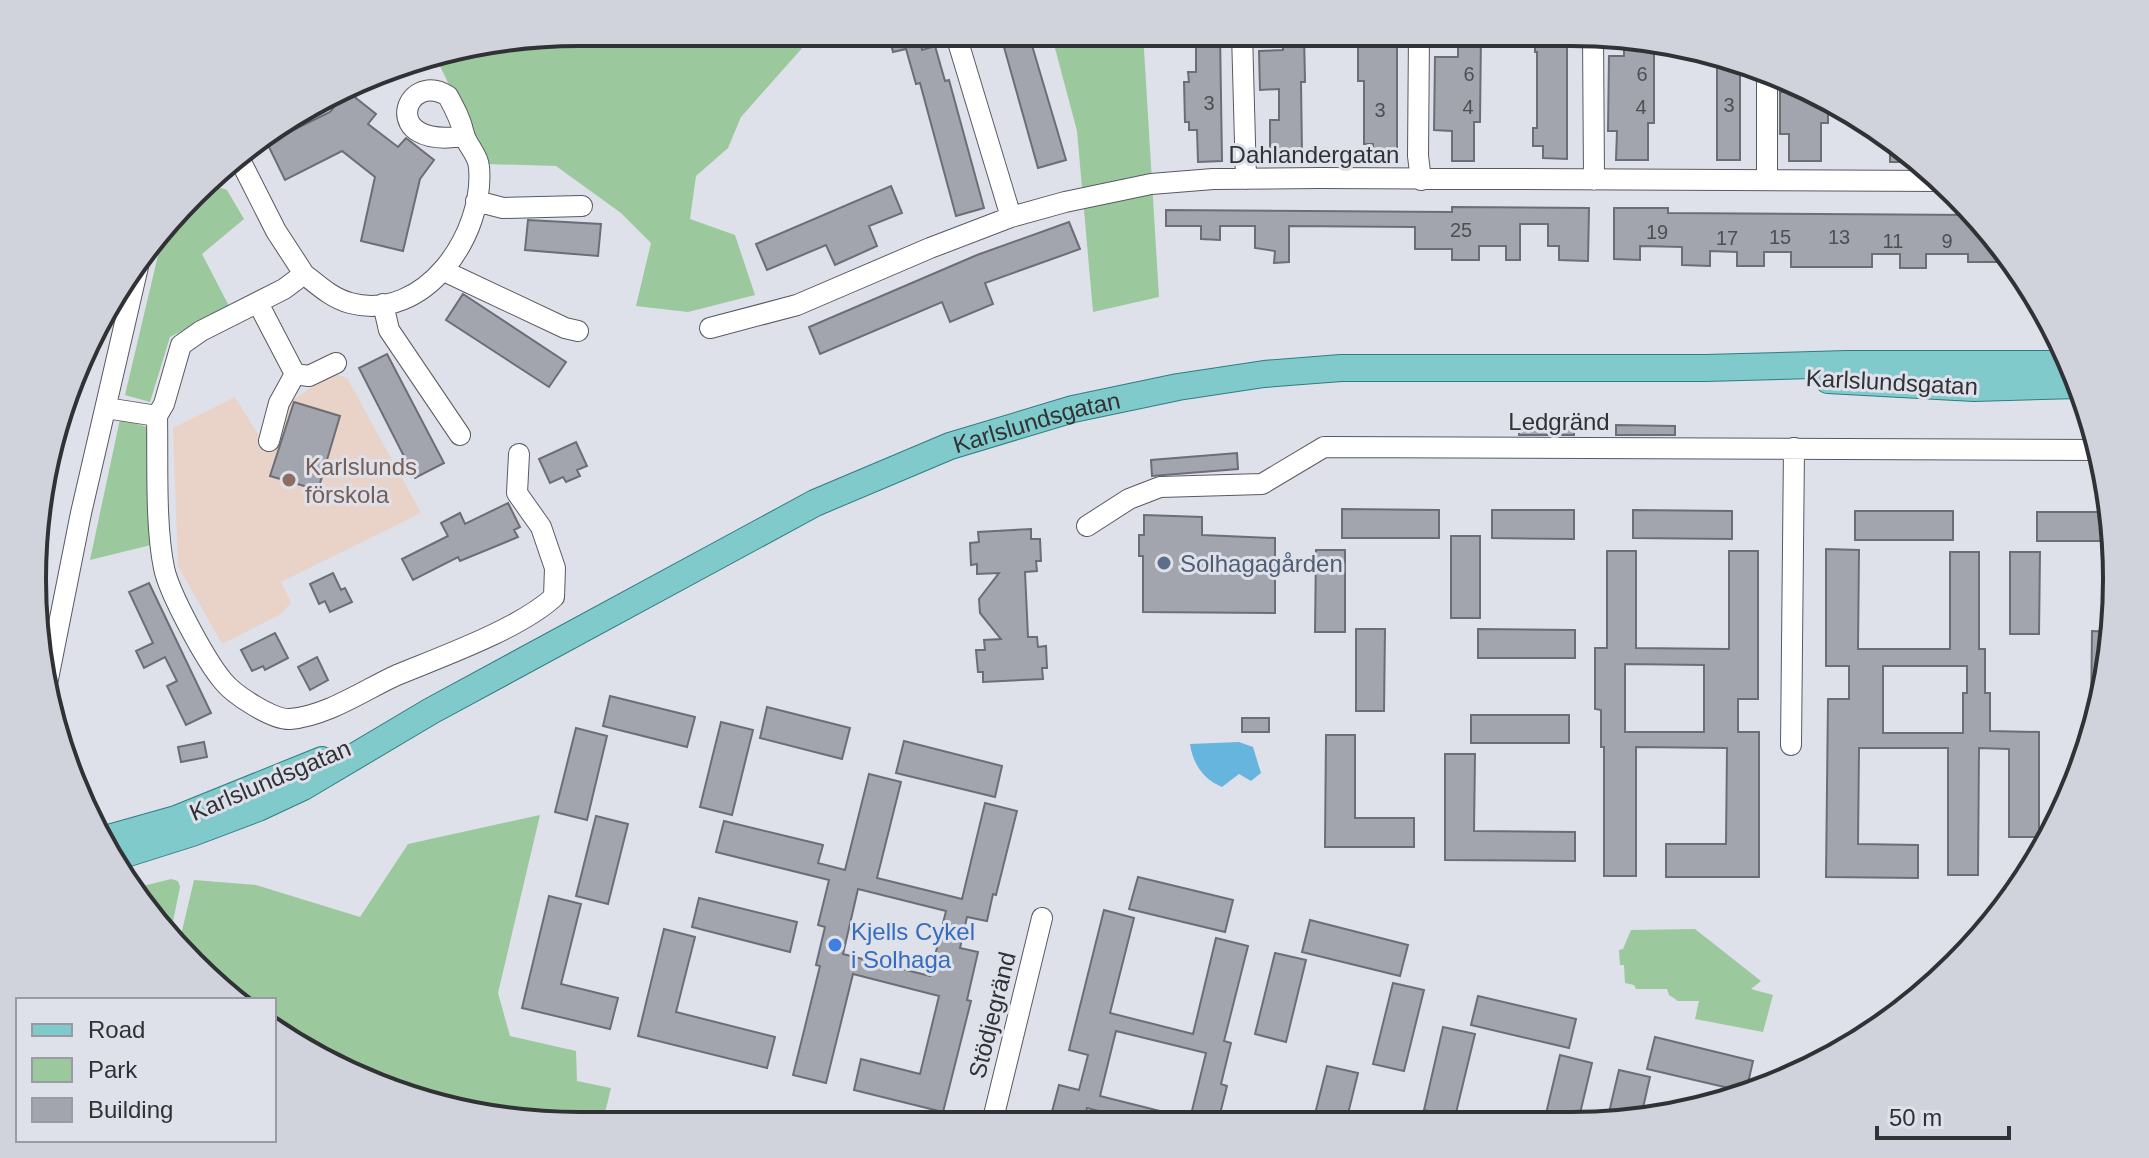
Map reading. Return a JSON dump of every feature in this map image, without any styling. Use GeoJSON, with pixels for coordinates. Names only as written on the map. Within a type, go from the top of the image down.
{"type":"FeatureCollection","features":[{"type":"Feature","properties":{"kind":"main road","name":"Karlslundsgatan"},"geometry":{"type":"LineString","coordinates":[[123,855],[258,808],[339,766],[431,711],[749,536],[861,482],[950,446],[1073,409],[1178,387],[1264,374],[1341,368],[2057,364]]}},
{"type":"Feature","properties":{"kind":"main road","name":"Karlslundsgatan"},"geometry":{"type":"LineString","coordinates":[[1705,368],[1830,380],[1974,388],[2066,385]]}},
{"type":"Feature","properties":{"kind":"main road","name":"Karlslundsgatan"},"geometry":{"type":"LineString","coordinates":[[112,837],[176,819],[431,711]]}},
{"type":"Feature","properties":{"kind":"street"},"geometry":{"type":"LineString","coordinates":[[959,46],[1011,217]]}},
{"type":"Feature","properties":{"kind":"street"},"geometry":{"type":"LineString","coordinates":[[1242,46],[1246,179]]}},
{"type":"Feature","properties":{"kind":"street"},"geometry":{"type":"LineString","coordinates":[[1419,46],[1418,156],[1421,180]]}},
{"type":"Feature","properties":{"kind":"street"},"geometry":{"type":"LineString","coordinates":[[1593,47],[1594,180]]}},
{"type":"Feature","properties":{"kind":"street"},"geometry":{"type":"LineString","coordinates":[[1767,84],[1767,180]]}},
{"type":"Feature","properties":{"kind":"street"},"geometry":{"type":"LineString","coordinates":[[243,166],[276,231],[304,274],[329,294],[349,303],[364,306],[383,304],[422,289],[444,271],[468,229],[476,201],[479,167],[464,136]]}},
{"type":"Feature","properties":{"kind":"street","name":"Dahlandergatan"},"geometry":{"type":"LineString","coordinates":[[710,328],[797,305],[1011,217],[1151,184],[1246,179],[1923,180]]}},
{"type":"Feature","properties":{"kind":"street"},"geometry":{"type":"LineString","coordinates":[[476,201],[503,208],[582,206]]}},
{"type":"Feature","properties":{"kind":"street"},"geometry":{"type":"LineString","coordinates":[[444,271],[565,328],[578,331]]}},
{"type":"Feature","properties":{"kind":"street"},"geometry":{"type":"LineString","coordinates":[[304,274],[284,289],[201,331],[181,345],[164,404],[157,416],[164,570],[203,649],[225,684],[260,709],[287,719],[307,716],[505,627],[554,597],[555,568],[541,527],[517,493],[519,454]]}},
{"type":"Feature","properties":{"kind":"street"},"geometry":{"type":"LineString","coordinates":[[52,658],[78,528],[133,287]]}},
{"type":"Feature","properties":{"kind":"street"},"geometry":{"type":"LineString","coordinates":[[258,303],[295,374]]}},
{"type":"Feature","properties":{"kind":"street"},"geometry":{"type":"LineString","coordinates":[[383,304],[389,330],[460,435]]}},
{"type":"Feature","properties":{"kind":"street"},"geometry":{"type":"LineString","coordinates":[[295,374],[309,376],[336,363]]}},
{"type":"Feature","properties":{"kind":"street"},"geometry":{"type":"LineString","coordinates":[[269,441],[279,403],[295,374]]}},
{"type":"Feature","properties":{"kind":"street"},"geometry":{"type":"LineString","coordinates":[[106,408],[157,416]]}},
{"type":"Feature","properties":{"kind":"street","name":"Ledgränd"},"geometry":{"type":"LineString","coordinates":[[1087,526],[1129,499],[1160,487],[1262,484],[1324,447],[2087,450]]}},
{"type":"Feature","properties":{"kind":"street"},"geometry":{"type":"LineString","coordinates":[[1791,745],[1794,448]]}},
{"type":"Feature","properties":{"kind":"street","name":"Stödjegränd"},"geometry":{"type":"LineString","coordinates":[[995,1112],[1042,918]]}},
{"type":"Feature","properties":{"kind":"shaded area","name":"Karlslunds förskola"},"geometry":{"type":"Polygon","coordinates":[[[332,373],[347,378],[421,513],[281,582],[291,603],[279,615],[222,644],[178,566],[173,428],[235,397],[262,441],[278,447],[291,401],[332,373]]]}},
{"type":"Feature","properties":{"kind":"green space"},"geometry":{"type":"Polygon","coordinates":[[[804,46],[741,117],[728,148],[696,176],[690,219],[735,235],[755,295],[688,312],[636,306],[651,243],[621,213],[556,166],[487,164],[439,65],[475,56],[544,47],[804,46]]]}},
{"type":"Feature","properties":{"kind":"green space"},"geometry":{"type":"Polygon","coordinates":[[[1054,46],[1144,46],[1159,297],[1093,312],[1077,131],[1054,46]]]}},
{"type":"Feature","properties":{"kind":"green space"},"geometry":{"type":"Polygon","coordinates":[[[218,187],[227,190],[244,219],[202,254],[229,306],[170,337],[150,402],[125,395],[159,251],[218,187]]]}},
{"type":"Feature","properties":{"kind":"green space"},"geometry":{"type":"Polygon","coordinates":[[[120,419],[147,427],[151,444],[155,544],[90,560],[120,419]]]}},
{"type":"Feature","properties":{"kind":"green space"},"geometry":{"type":"Polygon","coordinates":[[[540,815],[498,993],[510,1036],[576,1051],[577,1081],[611,1088],[605,1112],[544,1111],[475,1102],[408,1084],[375,1071],[312,1041],[283,1022],[276,1017],[276,998],[250,998],[181,934],[194,880],[256,885],[360,917],[408,844],[540,815]]]}},
{"type":"Feature","properties":{"kind":"green space"},"geometry":{"type":"Polygon","coordinates":[[[171,879],[178,881],[180,887],[173,923],[156,903],[144,886],[171,879]]]}},
{"type":"Feature","properties":{"kind":"green space"},"geometry":{"type":"Polygon","coordinates":[[[1695,929],[1761,981],[1751,989],[1773,995],[1763,1032],[1695,1019],[1699,1001],[1678,1001],[1669,995],[1667,989],[1636,989],[1634,985],[1625,983],[1619,950],[1623,949],[1631,930],[1695,929]]]}},
{"type":"Feature","properties":{"kind":"water"},"geometry":{"type":"Polygon","coordinates":[[[1239,742],[1253,747],[1261,773],[1251,781],[1239,774],[1222,787],[1209,780],[1200,770],[1190,744],[1239,742]]]}},
{"type":"Feature","properties":{"kind":"building"},"geometry":{"type":"Polygon","coordinates":[[[892,46],[921,46],[922,50],[935,46],[945,81],[949,80],[984,208],[956,216],[920,83],[916,84],[906,49],[893,52],[892,46]]]}},
{"type":"Feature","properties":{"kind":"building"},"geometry":{"type":"Polygon","coordinates":[[[1004,46],[1032,46],[1066,160],[1038,168],[1004,46]]]}},
{"type":"Feature","properties":{"kind":"building"},"geometry":{"type":"Polygon","coordinates":[[[1196,46],[1220,46],[1222,161],[1198,162],[1197,130],[1189,130],[1189,122],[1185,122],[1184,82],[1189,82],[1188,72],[1196,72],[1196,46]]]}},
{"type":"Feature","properties":{"kind":"building"},"geometry":{"type":"Polygon","coordinates":[[[1283,46],[1304,46],[1305,82],[1301,82],[1302,155],[1270,156],[1270,120],[1279,120],[1279,89],[1260,90],[1259,51],[1283,50],[1283,46]]]}},
{"type":"Feature","properties":{"kind":"building"},"geometry":{"type":"Polygon","coordinates":[[[1358,46],[1397,46],[1397,160],[1373,160],[1373,144],[1364,144],[1364,81],[1358,81],[1358,46]]]}},
{"type":"Feature","properties":{"kind":"building"},"geometry":{"type":"Polygon","coordinates":[[[1458,46],[1481,46],[1480,122],[1474,122],[1474,161],[1452,161],[1452,131],[1434,130],[1435,57],[1458,57],[1458,46]]]}},
{"type":"Feature","properties":{"kind":"building"},"geometry":{"type":"Polygon","coordinates":[[[1535,46],[1567,46],[1567,159],[1543,158],[1543,146],[1533,146],[1533,128],[1537,128],[1535,46]]]}},
{"type":"Feature","properties":{"kind":"building"},"geometry":{"type":"Polygon","coordinates":[[[1624,49],[1654,53],[1654,123],[1648,123],[1648,160],[1616,160],[1617,131],[1608,131],[1609,56],[1624,56],[1624,49]]]}},
{"type":"Feature","properties":{"kind":"building"},"geometry":{"type":"Polygon","coordinates":[[[1717,67],[1740,74],[1740,160],[1717,160],[1717,67]]]}},
{"type":"Feature","properties":{"kind":"building"},"geometry":{"type":"Polygon","coordinates":[[[1780,92],[1828,112],[1828,123],[1821,123],[1821,161],[1789,161],[1789,134],[1780,134],[1780,92]]]}},
{"type":"Feature","properties":{"kind":"building"},"geometry":{"type":"Polygon","coordinates":[[[354,96],[376,114],[368,124],[398,147],[406,138],[434,160],[420,179],[403,251],[361,241],[375,177],[342,151],[285,180],[269,146],[288,132],[330,112],[336,105],[354,96]]]}},
{"type":"Feature","properties":{"kind":"building"},"geometry":{"type":"Polygon","coordinates":[[[1890,153],[1901,162],[1890,162],[1890,153]]]}},
{"type":"Feature","properties":{"kind":"building"},"geometry":{"type":"Polygon","coordinates":[[[891,186],[902,213],[869,226],[877,246],[835,265],[826,245],[767,270],[756,244],[891,186]]]}},
{"type":"Feature","properties":{"kind":"building"},"geometry":{"type":"Polygon","coordinates":[[[1452,207],[1589,208],[1588,261],[1559,260],[1559,246],[1548,246],[1548,224],[1520,224],[1520,260],[1506,260],[1506,246],[1479,246],[1479,260],[1452,260],[1452,249],[1415,249],[1415,227],[1289,226],[1289,262],[1274,263],[1275,251],[1255,248],[1255,226],[1220,226],[1220,240],[1201,239],[1201,226],[1166,226],[1166,210],[1452,212],[1452,207]]]}},
{"type":"Feature","properties":{"kind":"building"},"geometry":{"type":"Polygon","coordinates":[[[1614,208],[1668,208],[1668,213],[1959,215],[1996,262],[1968,262],[1968,254],[1926,254],[1926,268],[1900,268],[1900,254],[1872,254],[1872,267],[1791,267],[1791,252],[1764,252],[1764,266],[1737,266],[1737,252],[1710,251],[1710,266],[1682,265],[1682,247],[1640,246],[1640,260],[1614,259],[1614,208]]]}},
{"type":"Feature","properties":{"kind":"building"},"geometry":{"type":"Polygon","coordinates":[[[528,220],[601,224],[598,256],[525,250],[528,220]]]}},
{"type":"Feature","properties":{"kind":"building"},"geometry":{"type":"Polygon","coordinates":[[[1069,222],[1080,249],[985,283],[993,304],[950,322],[942,302],[820,354],[809,327],[977,255],[1069,222]]]}},
{"type":"Feature","properties":{"kind":"building"},"geometry":{"type":"Polygon","coordinates":[[[463,294],[566,362],[549,387],[446,320],[463,294]]]}},
{"type":"Feature","properties":{"kind":"building"},"geometry":{"type":"Polygon","coordinates":[[[387,354],[444,463],[415,478],[359,368],[387,354]]]}},
{"type":"Feature","properties":{"kind":"building"},"geometry":{"type":"Polygon","coordinates":[[[294,402],[340,416],[318,490],[270,476],[294,402]]]}},
{"type":"Feature","properties":{"kind":"building"},"geometry":{"type":"Polygon","coordinates":[[[1616,425],[1675,426],[1675,435],[1616,435],[1616,425]]]}},
{"type":"Feature","properties":{"kind":"building"},"geometry":{"type":"Polygon","coordinates":[[[1519,426],[1574,426],[1574,435],[1519,435],[1519,426]]]}},
{"type":"Feature","properties":{"kind":"building"},"geometry":{"type":"Polygon","coordinates":[[[576,442],[587,466],[577,470],[580,476],[566,482],[563,477],[550,483],[539,459],[576,442]]]}},
{"type":"Feature","properties":{"kind":"building"},"geometry":{"type":"Polygon","coordinates":[[[1237,453],[1238,469],[1152,476],[1151,460],[1237,453]]]}},
{"type":"Feature","properties":{"kind":"building"},"geometry":{"type":"Polygon","coordinates":[[[508,503],[520,527],[514,530],[518,537],[460,561],[458,557],[413,580],[402,559],[448,536],[441,523],[460,513],[465,524],[508,503]]]}},
{"type":"Feature","properties":{"kind":"building"},"geometry":{"type":"Polygon","coordinates":[[[1342,509],[1439,510],[1439,538],[1342,538],[1342,509]]]}},
{"type":"Feature","properties":{"kind":"building"},"geometry":{"type":"Polygon","coordinates":[[[1492,510],[1574,510],[1574,539],[1492,538],[1492,510]]]}},
{"type":"Feature","properties":{"kind":"building"},"geometry":{"type":"Polygon","coordinates":[[[1633,510],[1732,511],[1732,539],[1633,538],[1633,510]]]}},
{"type":"Feature","properties":{"kind":"building"},"geometry":{"type":"Polygon","coordinates":[[[1855,511],[1953,511],[1953,540],[1855,540],[1855,511]]]}},
{"type":"Feature","properties":{"kind":"building"},"geometry":{"type":"Polygon","coordinates":[[[2037,512],[2098,512],[2102,541],[2037,541],[2037,512]]]}},
{"type":"Feature","properties":{"kind":"building"},"geometry":{"type":"Polygon","coordinates":[[[1144,515],[1202,517],[1202,535],[1275,538],[1275,613],[1143,612],[1143,556],[1139,556],[1139,535],[1144,535],[1144,515]]]}},
{"type":"Feature","properties":{"kind":"building"},"geometry":{"type":"Polygon","coordinates":[[[1031,529],[1031,539],[1040,539],[1041,561],[1036,561],[1037,571],[1025,572],[1028,637],[1037,637],[1038,647],[1046,646],[1047,668],[1042,668],[1043,679],[983,682],[983,672],[978,672],[976,650],[985,650],[984,640],[1001,639],[980,613],[979,599],[999,573],[977,574],[977,564],[971,565],[970,543],[979,542],[978,532],[1031,529]]]}},
{"type":"Feature","properties":{"kind":"building"},"geometry":{"type":"Polygon","coordinates":[[[1451,536],[1480,536],[1480,618],[1451,618],[1451,536]]]}},
{"type":"Feature","properties":{"kind":"building"},"geometry":{"type":"Polygon","coordinates":[[[1826,549],[1859,550],[1858,649],[1950,649],[1950,552],[1979,552],[1979,649],[1985,649],[1985,693],[1990,693],[1990,731],[2039,732],[2037,837],[2009,837],[2009,749],[1979,748],[1978,875],[1948,875],[1948,748],[1859,748],[1858,844],[1918,845],[1918,878],[1826,877],[1828,699],[1849,699],[1849,666],[1826,666],[1826,549]],[[1883,666],[1883,733],[1963,733],[1963,693],[1967,693],[1967,666],[1883,666]]]}},
{"type":"Feature","properties":{"kind":"building"},"geometry":{"type":"Polygon","coordinates":[[[1316,550],[1345,550],[1345,632],[1315,632],[1316,550]]]}},
{"type":"Feature","properties":{"kind":"building"},"geometry":{"type":"Polygon","coordinates":[[[1607,551],[1636,551],[1636,648],[1729,649],[1729,551],[1758,551],[1758,699],[1738,699],[1738,732],[1759,732],[1759,877],[1666,877],[1666,844],[1726,844],[1727,748],[1636,747],[1636,876],[1604,876],[1604,747],[1601,747],[1601,710],[1595,709],[1595,648],[1607,648],[1607,551]],[[1625,664],[1625,732],[1704,732],[1704,665],[1625,664]]]}},
{"type":"Feature","properties":{"kind":"building"},"geometry":{"type":"Polygon","coordinates":[[[2010,552],[2040,552],[2039,634],[2010,634],[2010,552]]]}},
{"type":"Feature","properties":{"kind":"building"},"geometry":{"type":"Polygon","coordinates":[[[333,573],[341,590],[345,588],[352,602],[330,612],[325,601],[319,604],[310,584],[333,573]]]}},
{"type":"Feature","properties":{"kind":"building"},"geometry":{"type":"Polygon","coordinates":[[[149,583],[211,713],[186,725],[167,686],[177,681],[165,657],[144,668],[136,651],[153,643],[129,592],[149,583]]]}},
{"type":"Feature","properties":{"kind":"building"},"geometry":{"type":"Polygon","coordinates":[[[1356,629],[1385,629],[1384,711],[1356,711],[1356,629]]]}},
{"type":"Feature","properties":{"kind":"building"},"geometry":{"type":"Polygon","coordinates":[[[1478,629],[1575,630],[1575,658],[1478,658],[1478,629]]]}},
{"type":"Feature","properties":{"kind":"building"},"geometry":{"type":"Polygon","coordinates":[[[2092,631],[2100,631],[2093,683],[2091,690],[2092,631]]]}},
{"type":"Feature","properties":{"kind":"building"},"geometry":{"type":"Polygon","coordinates":[[[275,633],[288,658],[265,670],[263,666],[252,671],[241,650],[275,633]]]}},
{"type":"Feature","properties":{"kind":"building"},"geometry":{"type":"Polygon","coordinates":[[[317,657],[328,680],[310,690],[298,667],[317,657]]]}},
{"type":"Feature","properties":{"kind":"building"},"geometry":{"type":"Polygon","coordinates":[[[610,696],[695,717],[687,747],[603,726],[610,696]]]}},
{"type":"Feature","properties":{"kind":"building"},"geometry":{"type":"Polygon","coordinates":[[[767,707],[850,728],[842,759],[760,738],[767,707]]]}},
{"type":"Feature","properties":{"kind":"building"},"geometry":{"type":"Polygon","coordinates":[[[1471,715],[1569,715],[1569,743],[1471,743],[1471,715]]]}},
{"type":"Feature","properties":{"kind":"building"},"geometry":{"type":"Polygon","coordinates":[[[1242,718],[1269,718],[1269,732],[1242,732],[1242,718]]]}},
{"type":"Feature","properties":{"kind":"building"},"geometry":{"type":"Polygon","coordinates":[[[721,722],[753,730],[732,815],[700,807],[721,722]]]}},
{"type":"Feature","properties":{"kind":"building"},"geometry":{"type":"Polygon","coordinates":[[[576,728],[607,736],[587,820],[555,812],[576,728]]]}},
{"type":"Feature","properties":{"kind":"building"},"geometry":{"type":"Polygon","coordinates":[[[1326,735],[1355,735],[1355,818],[1414,818],[1414,847],[1325,847],[1326,735]]]}},
{"type":"Feature","properties":{"kind":"building"},"geometry":{"type":"Polygon","coordinates":[[[904,741],[1002,766],[995,797],[896,773],[904,741]]]}},
{"type":"Feature","properties":{"kind":"building"},"geometry":{"type":"Polygon","coordinates":[[[204,742],[207,757],[181,762],[178,747],[204,742]]]}},
{"type":"Feature","properties":{"kind":"building"},"geometry":{"type":"Polygon","coordinates":[[[1445,754],[1475,754],[1474,831],[1575,832],[1575,861],[1445,860],[1445,754]]]}},
{"type":"Feature","properties":{"kind":"building"},"geometry":{"type":"Polygon","coordinates":[[[869,774],[901,782],[877,878],[962,899],[985,803],[1017,811],[987,921],[967,917],[960,948],[978,952],[967,1000],[971,1001],[943,1112],[854,1090],[861,1059],[920,1074],[939,996],[853,974],[826,1083],[793,1075],[820,966],[816,965],[825,927],[818,925],[829,880],[716,852],[724,821],[823,845],[818,863],[845,870],[869,774]],[[858,889],[843,954],[930,976],[946,911],[858,889]]]}},
{"type":"Feature","properties":{"kind":"building"},"geometry":{"type":"Polygon","coordinates":[[[596,816],[628,824],[608,904],[576,896],[596,816]]]}},
{"type":"Feature","properties":{"kind":"building"},"geometry":{"type":"Polygon","coordinates":[[[1138,877],[1233,900],[1225,932],[1129,909],[1138,877]]]}},
{"type":"Feature","properties":{"kind":"building"},"geometry":{"type":"Polygon","coordinates":[[[549,896],[581,904],[561,984],[618,998],[610,1029],[522,1008],[549,896]]]}},
{"type":"Feature","properties":{"kind":"building"},"geometry":{"type":"Polygon","coordinates":[[[699,898],[797,922],[790,952],[692,927],[699,898]]]}},
{"type":"Feature","properties":{"kind":"building"},"geometry":{"type":"Polygon","coordinates":[[[1104,910],[1134,918],[1110,1013],[1193,1034],[1216,938],[1248,946],[1224,1041],[1231,1043],[1221,1084],[1227,1086],[1220,1112],[1192,1112],[1206,1053],[1116,1031],[1100,1096],[1164,1112],[1102,1112],[1087,1108],[1086,1112],[1052,1112],[1059,1085],[1079,1090],[1088,1055],[1069,1050],[1104,910]]]}},
{"type":"Feature","properties":{"kind":"building"},"geometry":{"type":"Polygon","coordinates":[[[1310,920],[1408,945],[1400,976],[1302,952],[1310,920]]]}},
{"type":"Feature","properties":{"kind":"building"},"geometry":{"type":"Polygon","coordinates":[[[664,929],[695,937],[676,1012],[775,1037],[767,1068],[638,1036],[664,929]]]}},
{"type":"Feature","properties":{"kind":"building"},"geometry":{"type":"Polygon","coordinates":[[[1275,953],[1306,960],[1286,1042],[1255,1034],[1275,953]]]}},
{"type":"Feature","properties":{"kind":"building"},"geometry":{"type":"Polygon","coordinates":[[[1393,983],[1424,990],[1404,1071],[1373,1064],[1393,983]]]}},
{"type":"Feature","properties":{"kind":"building"},"geometry":{"type":"Polygon","coordinates":[[[1478,996],[1576,1019],[1569,1048],[1471,1025],[1478,996]]]}},
{"type":"Feature","properties":{"kind":"building"},"geometry":{"type":"Polygon","coordinates":[[[1443,1027],[1475,1034],[1456,1112],[1424,1110],[1443,1027]]]}},
{"type":"Feature","properties":{"kind":"building"},"geometry":{"type":"Polygon","coordinates":[[[1655,1037],[1753,1061],[1748,1081],[1728,1088],[1647,1069],[1655,1037]]]}},
{"type":"Feature","properties":{"kind":"building"},"geometry":{"type":"Polygon","coordinates":[[[1560,1055],[1592,1063],[1580,1112],[1546,1112],[1560,1055]]]}},
{"type":"Feature","properties":{"kind":"building"},"geometry":{"type":"Polygon","coordinates":[[[1327,1066],[1358,1073],[1348,1112],[1316,1112],[1327,1066]]]}},
{"type":"Feature","properties":{"kind":"building"},"geometry":{"type":"Polygon","coordinates":[[[1619,1070],[1650,1077],[1643,1107],[1609,1110],[1619,1070]]]}},
{"type":"Feature","properties":{"kind":"place","name":"Karlslunds förskola"},"geometry":{"type":"Point","coordinates":[289,480]}},
{"type":"Feature","properties":{"kind":"place","name":"Solhagagården"},"geometry":{"type":"Point","coordinates":[1164,563]}},
{"type":"Feature","properties":{"kind":"place","name":"Kjells Cykel i Solhaga"},"geometry":{"type":"Point","coordinates":[835,945]}}]}
